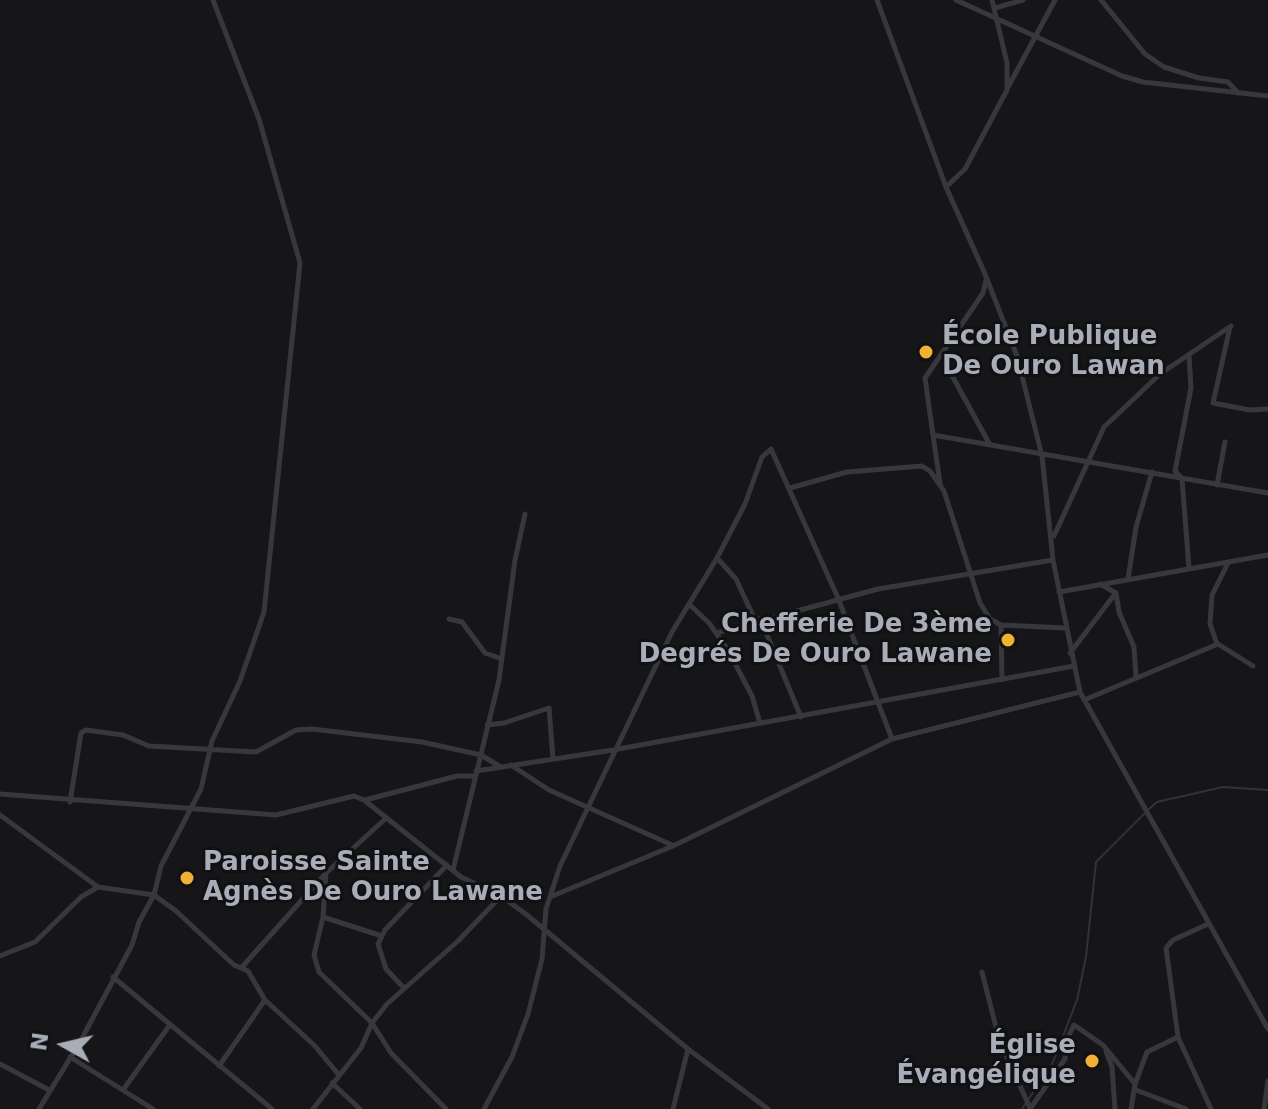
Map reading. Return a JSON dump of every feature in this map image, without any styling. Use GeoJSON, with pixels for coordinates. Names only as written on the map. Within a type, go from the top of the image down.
{"type":"FeatureCollection","features":[{"type":"Feature","properties":{"kind":"street"},"geometry":{"type":"LineString","coordinates":[[39,1109],[132,945],[139,922],[154,895],[161,866],[201,789],[211,750],[254,646],[264,612],[300,263],[259,119],[213,0]]}},
{"type":"Feature","properties":{"kind":"street"},"geometry":{"type":"LineString","coordinates":[[877,0],[946,187],[1017,356],[1042,456],[1053,537],[1053,560],[1080,692],[1268,1029]]}},
{"type":"Feature","properties":{"kind":"street"},"geometry":{"type":"LineString","coordinates":[[956,0],[1133,79],[1268,96]]}},
{"type":"Feature","properties":{"kind":"street"},"geometry":{"type":"LineString","coordinates":[[992,0],[1007,63],[1007,90]]}},
{"type":"Feature","properties":{"kind":"street"},"geometry":{"type":"LineString","coordinates":[[995,8],[1023,0]]}},
{"type":"Feature","properties":{"kind":"street"},"geometry":{"type":"LineString","coordinates":[[946,187],[965,169],[1055,0]]}},
{"type":"Feature","properties":{"kind":"street"},"geometry":{"type":"LineString","coordinates":[[1101,0],[1145,54],[1164,67],[1199,78],[1228,82],[1239,93]]}},
{"type":"Feature","properties":{"kind":"street"},"geometry":{"type":"LineString","coordinates":[[985,274],[983,293],[925,378],[940,484],[984,612],[1001,625],[1065,628]]}},
{"type":"Feature","properties":{"kind":"street"},"geometry":{"type":"LineString","coordinates":[[1053,537],[1104,427],[1138,393],[1231,326],[1213,403],[1250,410],[1268,409]]}},
{"type":"Feature","properties":{"kind":"street"},"geometry":{"type":"LineString","coordinates":[[1189,355],[1191,388],[1175,471],[1182,479],[1189,568]]}},
{"type":"Feature","properties":{"kind":"street"},"geometry":{"type":"LineString","coordinates":[[950,372],[991,446]]}},
{"type":"Feature","properties":{"kind":"street"},"geometry":{"type":"LineString","coordinates":[[933,435],[1042,456],[1087,459],[1268,493]]}},
{"type":"Feature","properties":{"kind":"street"},"geometry":{"type":"LineString","coordinates":[[1217,485],[1225,442]]}},
{"type":"Feature","properties":{"kind":"street"},"geometry":{"type":"LineString","coordinates":[[484,1109],[512,1057],[528,1014],[549,898],[587,808],[672,632],[691,606],[717,558],[766,452],[775,450],[838,598],[892,739]]}},
{"type":"Feature","properties":{"kind":"street"},"geometry":{"type":"LineString","coordinates":[[790,488],[832,475],[912,465],[930,471],[940,484]]}},
{"type":"Feature","properties":{"kind":"street"},"geometry":{"type":"LineString","coordinates":[[1128,579],[1136,527],[1152,472]]}},
{"type":"Feature","properties":{"kind":"street"},"geometry":{"type":"LineString","coordinates":[[403,987],[379,956],[378,944],[382,936],[450,868],[499,680],[499,658],[525,514]]}},
{"type":"Feature","properties":{"kind":"street"},"geometry":{"type":"LineString","coordinates":[[1059,592],[1268,555]]}},
{"type":"Feature","properties":{"kind":"street"},"geometry":{"type":"LineString","coordinates":[[717,558],[736,579],[801,717]]}},
{"type":"Feature","properties":{"kind":"street"},"geometry":{"type":"LineString","coordinates":[[716,633],[838,598],[1053,560]]}},
{"type":"Feature","properties":{"kind":"street"},"geometry":{"type":"LineString","coordinates":[[1229,562],[1212,595],[1210,624],[1218,644],[1253,666]]}},
{"type":"Feature","properties":{"kind":"street"},"geometry":{"type":"LineString","coordinates":[[1099,584],[1116,593]]}},
{"type":"Feature","properties":{"kind":"street"},"geometry":{"type":"LineString","coordinates":[[1116,593],[1119,612],[1134,647],[1136,677]]}},
{"type":"Feature","properties":{"kind":"street"},"geometry":{"type":"LineString","coordinates":[[1070,653],[1116,593]]}},
{"type":"Feature","properties":{"kind":"street"},"geometry":{"type":"LineString","coordinates":[[691,606],[716,633],[742,675],[760,723]]}},
{"type":"Feature","properties":{"kind":"street"},"geometry":{"type":"LineString","coordinates":[[449,619],[462,622],[485,653],[499,658]]}},
{"type":"Feature","properties":{"kind":"street"},"geometry":{"type":"LineString","coordinates":[[1001,625],[1002,680]]}},
{"type":"Feature","properties":{"kind":"street"},"geometry":{"type":"LineString","coordinates":[[1084,700],[1218,644]]}},
{"type":"Feature","properties":{"kind":"street"},"geometry":{"type":"LineString","coordinates":[[364,800],[500,767],[801,717],[1074,666]]}},
{"type":"Feature","properties":{"kind":"street"},"geometry":{"type":"LineString","coordinates":[[549,898],[673,846],[892,739],[1080,692]]}},
{"type":"Feature","properties":{"kind":"street"},"geometry":{"type":"LineString","coordinates":[[487,725],[497,725],[549,708],[553,759]]}},
{"type":"Feature","properties":{"kind":"street"},"geometry":{"type":"LineString","coordinates":[[70,802],[82,730],[123,735],[149,746],[256,752],[296,730],[312,729],[422,742],[481,755],[500,767]]}},
{"type":"Feature","properties":{"kind":"street"},"geometry":{"type":"LineString","coordinates":[[511,765],[531,780],[587,808],[673,846]]}},
{"type":"Feature","properties":{"kind":"street"},"geometry":{"type":"LineString","coordinates":[[0,794],[70,802],[276,815],[354,796],[364,800],[384,820],[450,868],[501,896],[688,1049],[768,1109]]}},
{"type":"Feature","properties":{"kind":"street"},"geometry":{"type":"LineString","coordinates":[[0,815],[98,887],[154,895],[176,911],[234,965],[248,971],[265,1000],[314,1045],[339,1075]]}},
{"type":"Feature","properties":{"kind":"street"},"geometry":{"type":"LineString","coordinates":[[242,967],[275,926],[326,873],[384,820]]}},
{"type":"Feature","properties":{"kind":"street"},"geometry":{"type":"LineString","coordinates":[[326,873],[323,917],[314,955],[319,972],[372,1023],[391,1053],[446,1109]]}},
{"type":"Feature","properties":{"kind":"street"},"geometry":{"type":"LineString","coordinates":[[0,956],[35,942],[81,897],[98,887]]}},
{"type":"Feature","properties":{"kind":"street"},"geometry":{"type":"LineString","coordinates":[[313,1109],[361,1048],[372,1023],[403,987],[458,941],[501,896]]}},
{"type":"Feature","properties":{"kind":"street"},"geometry":{"type":"LineString","coordinates":[[323,917],[382,936]]}},
{"type":"Feature","properties":{"kind":"street"},"geometry":{"type":"LineString","coordinates":[[1208,924],[1173,940],[1166,948],[1178,1037],[1211,1109]]}},
{"type":"Feature","properties":{"kind":"street"},"geometry":{"type":"LineString","coordinates":[[982,972],[999,1039],[1030,1109]]}},
{"type":"Feature","properties":{"kind":"street"},"geometry":{"type":"LineString","coordinates":[[113,977],[272,1109]]}},
{"type":"Feature","properties":{"kind":"street"},"geometry":{"type":"LineString","coordinates":[[219,1066],[265,1000]]}},
{"type":"Feature","properties":{"kind":"street"},"geometry":{"type":"LineString","coordinates":[[1030,1109],[1065,1059],[1066,1041],[1074,1025],[1103,1045],[1136,1087],[1186,1109]]}},
{"type":"Feature","properties":{"kind":"street"},"geometry":{"type":"LineString","coordinates":[[123,1090],[169,1026]]}},
{"type":"Feature","properties":{"kind":"street"},"geometry":{"type":"LineString","coordinates":[[1131,1109],[1147,1052],[1178,1037]]}},
{"type":"Feature","properties":{"kind":"street"},"geometry":{"type":"LineString","coordinates":[[1103,1045],[1112,1067],[1115,1109]]}},
{"type":"Feature","properties":{"kind":"street"},"geometry":{"type":"LineString","coordinates":[[673,1109],[688,1049]]}},
{"type":"Feature","properties":{"kind":"street"},"geometry":{"type":"LineString","coordinates":[[70,1057],[153,1109]]}},
{"type":"Feature","properties":{"kind":"street"},"geometry":{"type":"LineString","coordinates":[[0,1064],[49,1090]]}},
{"type":"Feature","properties":{"kind":"street"},"geometry":{"type":"LineString","coordinates":[[1264,1109],[1268,1081]]}},
{"type":"Feature","properties":{"kind":"street"},"geometry":{"type":"LineString","coordinates":[[332,1083],[360,1109]]}},
{"type":"Feature","properties":{"kind":"waterway"},"geometry":{"type":"LineString","coordinates":[[1149,809],[1157,802],[1223,787],[1268,790]]}},
{"type":"Feature","properties":{"kind":"waterway"},"geometry":{"type":"LineString","coordinates":[[1022,1109],[1053,1062],[1077,1000],[1086,957],[1096,862],[1144,814]]}},
{"type":"Feature","properties":{"kind":"place","name":"École Publique De Ouro Lawan"},"geometry":{"type":"Point","coordinates":[926,352]}},
{"type":"Feature","properties":{"kind":"place","name":"Chefferie De 3ème Degrés De Ouro Lawane"},"geometry":{"type":"Point","coordinates":[1008,640]}},
{"type":"Feature","properties":{"kind":"place","name":"Paroisse Sainte Agnès De Ouro Lawane"},"geometry":{"type":"Point","coordinates":[187,878]}},
{"type":"Feature","properties":{"kind":"place","name":"Église Évangélique"},"geometry":{"type":"Point","coordinates":[1092,1061]}}]}
